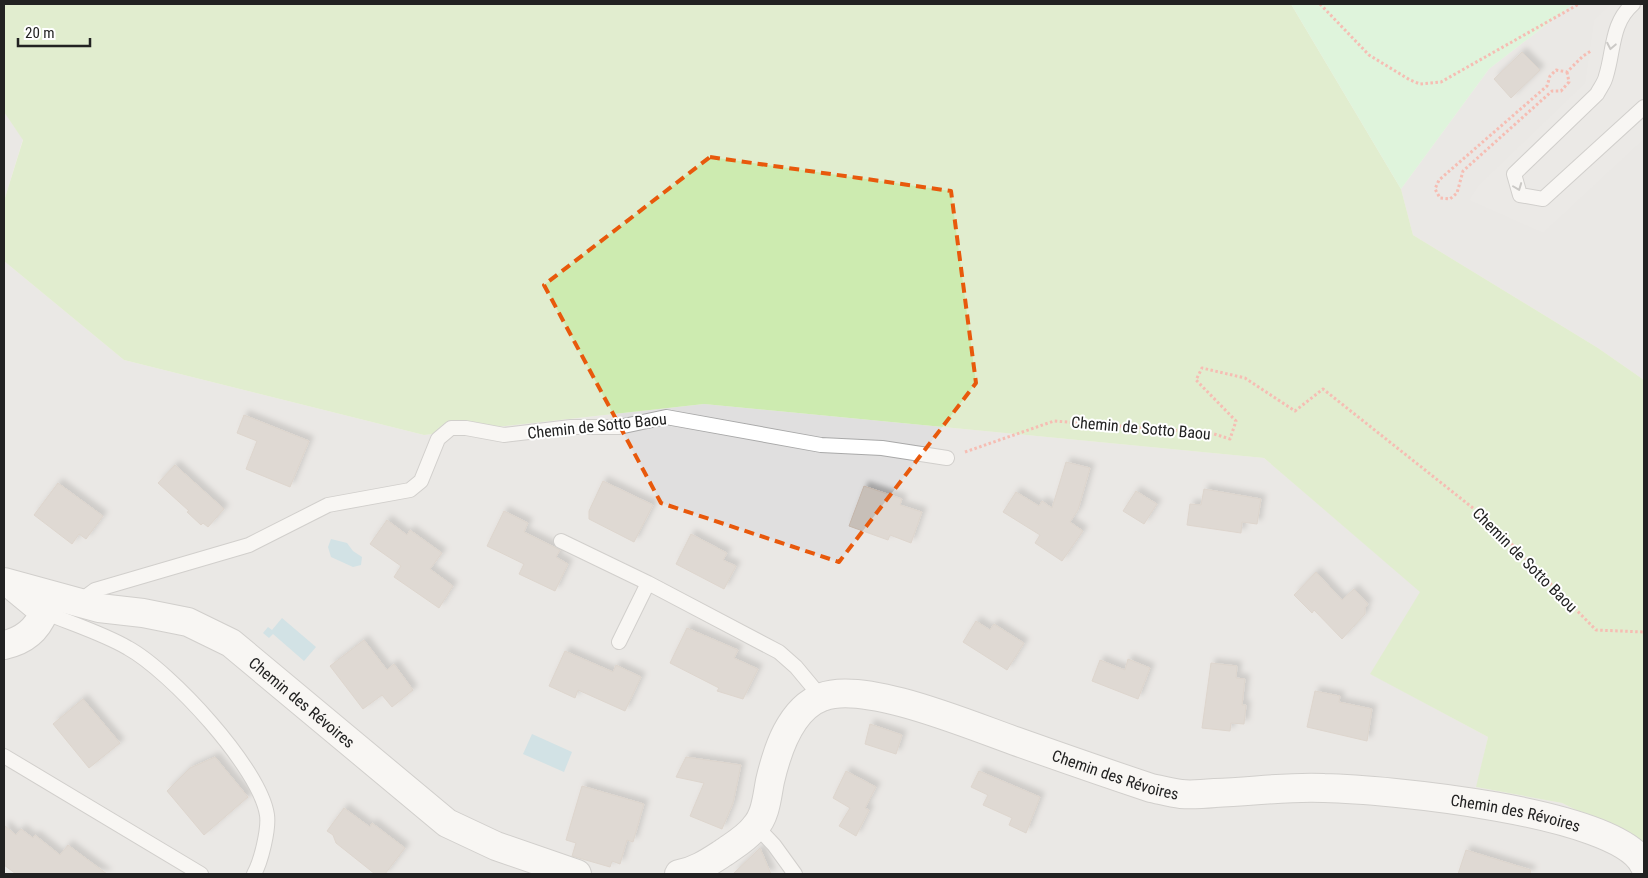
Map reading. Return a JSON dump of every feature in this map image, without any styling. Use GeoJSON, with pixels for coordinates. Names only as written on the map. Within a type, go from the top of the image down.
{"type":"FeatureCollection","features":[{"type":"Feature","properties":{"kind":"street","name":"Chemin des Révoires"},"geometry":{"type":"LineString","coordinates":[[8,584],[80,601],[99,608],[143,613],[188,622],[231,643],[447,824],[496,846],[577,874]]}},
{"type":"Feature","properties":{"kind":"street"},"geometry":{"type":"LineString","coordinates":[[4,645],[14,643],[38,626],[44,612],[8,584]]}},
{"type":"Feature","properties":{"kind":"street","name":"Chemin des Révoires"},"geometry":{"type":"LineString","coordinates":[[679,874],[705,866],[740,841],[756,826],[765,808],[780,745],[787,731],[804,709],[821,697],[843,692],[877,697],[918,708],[1151,788],[1182,794],[1324,788],[1438,797],[1556,818],[1594,832],[1624,847],[1641,859],[1644,865]]}},
{"type":"Feature","properties":{"kind":"lane"},"geometry":{"type":"LineString","coordinates":[[1633,4],[1625,10],[1612,40],[1606,77],[1597,94],[1514,174],[1520,195],[1543,199],[1644,107]]}},
{"type":"Feature","properties":{"kind":"lane","name":"Chemin de Sotto Baou"},"geometry":{"type":"LineString","coordinates":[[80,601],[104,588],[249,545],[328,505],[410,490],[421,481],[438,439],[452,428],[466,428],[504,435],[571,428],[619,427],[666,417],[821,445],[882,448],[948,458]]}},
{"type":"Feature","properties":{"kind":"lane"},"geometry":{"type":"LineString","coordinates":[[561,541],[648,583],[779,652],[796,667],[821,697]]}},
{"type":"Feature","properties":{"kind":"lane"},"geometry":{"type":"LineString","coordinates":[[619,642],[648,583]]}},
{"type":"Feature","properties":{"kind":"lane"},"geometry":{"type":"LineString","coordinates":[[44,612],[129,648],[165,678],[218,728],[261,794],[267,817],[259,864],[254,874]]}},
{"type":"Feature","properties":{"kind":"lane"},"geometry":{"type":"LineString","coordinates":[[4,756],[201,874]]}},
{"type":"Feature","properties":{"kind":"lane"},"geometry":{"type":"LineString","coordinates":[[756,826],[774,845],[795,874]]}},
{"type":"Feature","properties":{"kind":"path"},"geometry":{"type":"LineString","coordinates":[[1320,4],[1369,55],[1420,84],[1441,82],[1579,4]]}},
{"type":"Feature","properties":{"kind":"path"},"geometry":{"type":"LineString","coordinates":[[1567,72],[1582,56],[1612,40]]}},
{"type":"Feature","properties":{"kind":"path"},"geometry":{"type":"LineString","coordinates":[[1556,70],[1567,72],[1569,82],[1561,91],[1552,91],[1463,171],[1457,192],[1450,199],[1440,198],[1435,189],[1439,180],[1547,86],[1550,76],[1556,70]]}},
{"type":"Feature","properties":{"kind":"path","name":"Chemin de Sotto Baou"},"geometry":{"type":"LineString","coordinates":[[948,458],[1054,421],[1211,433],[1230,439],[1236,422],[1196,380],[1202,368],[1245,378],[1295,412],[1323,388],[1488,520],[1596,630],[1644,632]]}},
{"type":"Feature","properties":{"kind":"highlighted area"},"geometry":{"type":"Polygon","coordinates":[[[710,157],[951,191],[976,383],[839,562],[661,503],[544,285],[710,157]]]}},
{"type":"Feature","properties":{"kind":"shaded area"},"geometry":{"type":"Polygon","coordinates":[[[1573,4],[1644,4],[1644,380],[1598,348],[1413,235],[1401,189],[1489,69],[1573,4]]]}},
{"type":"Feature","properties":{"kind":"shaded area"},"geometry":{"type":"Polygon","coordinates":[[[1611,4],[1644,4],[1644,139],[1543,233],[1469,200],[1478,186],[1585,83],[1594,20],[1611,4]]]}},
{"type":"Feature","properties":{"kind":"shaded area"},"geometry":{"type":"Polygon","coordinates":[[[4,112],[23,139],[4,201],[4,112]]]}},
{"type":"Feature","properties":{"kind":"shaded area"},"geometry":{"type":"Polygon","coordinates":[[[4,261],[124,360],[424,435],[704,404],[1264,458],[1421,592],[1371,674],[1488,737],[1477,787],[1562,803],[1644,844],[1644,874],[4,874],[4,261]]]}},
{"type":"Feature","properties":{"kind":"green space"},"geometry":{"type":"Polygon","coordinates":[[[4,4],[1291,4],[1401,189],[1413,235],[1598,348],[1644,380],[1644,844],[1562,803],[1476,787],[1488,737],[1370,674],[1420,592],[1264,458],[704,404],[424,435],[124,360],[4,261],[4,201],[23,140],[4,112],[4,4]]]}},
{"type":"Feature","properties":{"kind":"green space"},"geometry":{"type":"Polygon","coordinates":[[[1291,4],[1573,4],[1489,69],[1401,189],[1291,4]]]}},
{"type":"Feature","properties":{"kind":"water"},"geometry":{"type":"Polygon","coordinates":[[[331,539],[347,543],[353,551],[362,557],[361,565],[353,567],[331,557],[328,547],[331,539]]]}},
{"type":"Feature","properties":{"kind":"water"},"geometry":{"type":"Polygon","coordinates":[[[282,618],[316,647],[304,661],[273,634],[269,638],[263,633],[268,627],[272,630],[282,618]]]}},
{"type":"Feature","properties":{"kind":"water"},"geometry":{"type":"Polygon","coordinates":[[[532,734],[572,752],[564,772],[523,754],[532,734]]]}},
{"type":"Feature","properties":{"kind":"building"},"geometry":{"type":"Polygon","coordinates":[[[1522,52],[1540,70],[1511,98],[1494,79],[1522,52]]]}},
{"type":"Feature","properties":{"kind":"building"},"geometry":{"type":"Polygon","coordinates":[[[244,415],[309,441],[290,487],[246,469],[257,441],[237,433],[244,415]]]}},
{"type":"Feature","properties":{"kind":"building"},"geometry":{"type":"Polygon","coordinates":[[[1066,462],[1090,468],[1078,510],[1070,522],[1083,531],[1062,561],[1035,543],[1040,535],[1003,512],[1016,492],[1039,506],[1042,501],[1052,508],[1066,462]]]}},
{"type":"Feature","properties":{"kind":"building"},"geometry":{"type":"Polygon","coordinates":[[[175,465],[224,509],[208,527],[203,523],[201,525],[187,512],[189,511],[158,483],[175,465]]]}},
{"type":"Feature","properties":{"kind":"building"},"geometry":{"type":"Polygon","coordinates":[[[603,481],[653,505],[634,542],[589,519],[589,511],[603,481]]]}},
{"type":"Feature","properties":{"kind":"building"},"geometry":{"type":"Polygon","coordinates":[[[58,483],[103,516],[86,539],[79,534],[72,544],[34,515],[58,483]]]}},
{"type":"Feature","properties":{"kind":"building"},"geometry":{"type":"Polygon","coordinates":[[[864,486],[902,499],[900,505],[922,512],[911,543],[890,535],[888,540],[849,526],[864,486]]]}},
{"type":"Feature","properties":{"kind":"building"},"geometry":{"type":"Polygon","coordinates":[[[1204,489],[1261,499],[1257,524],[1242,522],[1241,533],[1187,525],[1190,504],[1201,505],[1204,489]]]}},
{"type":"Feature","properties":{"kind":"building"},"geometry":{"type":"Polygon","coordinates":[[[1136,491],[1157,504],[1144,524],[1123,511],[1136,491]]]}},
{"type":"Feature","properties":{"kind":"building"},"geometry":{"type":"Polygon","coordinates":[[[504,511],[528,523],[524,532],[560,550],[556,557],[568,564],[555,591],[519,574],[524,564],[487,546],[504,511]]]}},
{"type":"Feature","properties":{"kind":"building"},"geometry":{"type":"Polygon","coordinates":[[[387,520],[407,535],[410,530],[442,553],[430,569],[453,586],[439,608],[394,577],[401,566],[370,544],[387,520]]]}},
{"type":"Feature","properties":{"kind":"building"},"geometry":{"type":"Polygon","coordinates":[[[691,534],[727,553],[723,560],[736,566],[724,589],[676,564],[691,534]]]}},
{"type":"Feature","properties":{"kind":"building"},"geometry":{"type":"Polygon","coordinates":[[[1316,572],[1342,600],[1354,589],[1368,604],[1365,608],[1365,614],[1342,639],[1314,610],[1312,613],[1294,595],[1316,572]]]}},
{"type":"Feature","properties":{"kind":"building"},"geometry":{"type":"Polygon","coordinates":[[[976,621],[990,630],[994,624],[1024,643],[1007,670],[963,642],[976,621]]]}},
{"type":"Feature","properties":{"kind":"building"},"geometry":{"type":"Polygon","coordinates":[[[687,628],[738,650],[734,658],[758,669],[743,699],[717,691],[719,688],[670,663],[687,628]]]}},
{"type":"Feature","properties":{"kind":"building"},"geometry":{"type":"Polygon","coordinates":[[[364,640],[387,670],[394,664],[413,690],[392,707],[382,695],[363,709],[330,666],[364,640]]]}},
{"type":"Feature","properties":{"kind":"building"},"geometry":{"type":"Polygon","coordinates":[[[565,651],[613,672],[616,665],[641,677],[625,711],[578,690],[575,698],[549,686],[565,651]]]}},
{"type":"Feature","properties":{"kind":"building"},"geometry":{"type":"Polygon","coordinates":[[[1128,659],[1150,668],[1138,699],[1092,681],[1100,660],[1125,670],[1128,659]]]}},
{"type":"Feature","properties":{"kind":"building"},"geometry":{"type":"Polygon","coordinates":[[[1211,663],[1237,666],[1236,678],[1245,679],[1242,705],[1246,705],[1244,724],[1231,723],[1230,731],[1202,728],[1211,663]]]}},
{"type":"Feature","properties":{"kind":"building"},"geometry":{"type":"Polygon","coordinates":[[[1315,691],[1340,696],[1339,702],[1372,709],[1367,741],[1307,727],[1315,691]]]}},
{"type":"Feature","properties":{"kind":"building"},"geometry":{"type":"Polygon","coordinates":[[[83,699],[120,743],[89,768],[53,724],[83,699]]]}},
{"type":"Feature","properties":{"kind":"building"},"geometry":{"type":"Polygon","coordinates":[[[870,724],[902,735],[896,754],[865,744],[870,724]]]}},
{"type":"Feature","properties":{"kind":"building"},"geometry":{"type":"Polygon","coordinates":[[[215,757],[248,797],[204,835],[167,791],[190,768],[215,757]]]}},
{"type":"Feature","properties":{"kind":"building"},"geometry":{"type":"Polygon","coordinates":[[[686,757],[741,765],[733,803],[722,829],[690,816],[704,783],[676,777],[686,757]]]}},
{"type":"Feature","properties":{"kind":"building"},"geometry":{"type":"Polygon","coordinates":[[[846,771],[876,787],[865,808],[869,810],[856,836],[839,826],[850,808],[833,798],[846,771]]]}},
{"type":"Feature","properties":{"kind":"building"},"geometry":{"type":"Polygon","coordinates":[[[979,771],[1040,797],[1026,833],[1009,825],[1012,818],[983,805],[988,795],[971,787],[979,771]]]}},
{"type":"Feature","properties":{"kind":"building"},"geometry":{"type":"Polygon","coordinates":[[[582,786],[644,804],[633,842],[627,840],[620,864],[612,861],[610,867],[572,856],[576,843],[566,840],[582,786]]]}},
{"type":"Feature","properties":{"kind":"building"},"geometry":{"type":"Polygon","coordinates":[[[344,808],[370,827],[372,823],[405,848],[385,874],[375,874],[336,843],[333,835],[327,831],[344,808]]]}},
{"type":"Feature","properties":{"kind":"building"},"geometry":{"type":"Polygon","coordinates":[[[4,825],[16,835],[21,829],[33,838],[35,835],[60,855],[68,845],[107,874],[16,874],[4,865],[4,825]]]}},
{"type":"Feature","properties":{"kind":"building"},"geometry":{"type":"Polygon","coordinates":[[[760,848],[771,874],[733,874],[760,848]]]}},
{"type":"Feature","properties":{"kind":"building"},"geometry":{"type":"Polygon","coordinates":[[[1466,850],[1531,870],[1530,874],[1458,874],[1466,850]]]}}]}
